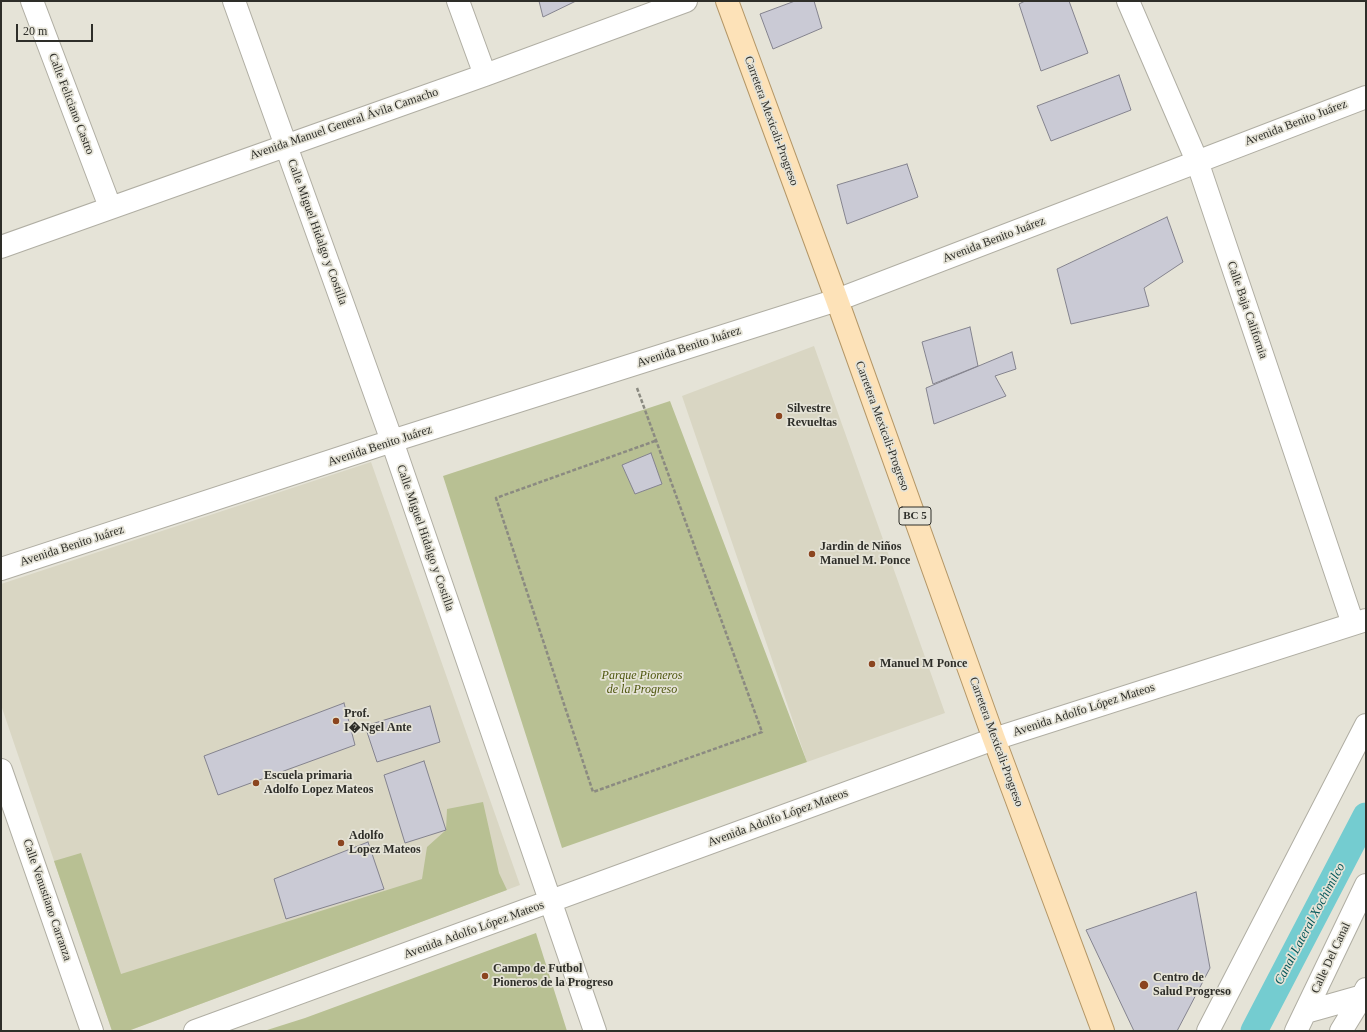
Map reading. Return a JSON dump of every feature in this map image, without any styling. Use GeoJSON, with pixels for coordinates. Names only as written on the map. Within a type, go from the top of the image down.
{"type":"FeatureCollection","features":[{"type":"Feature","properties":{"kind":"main road","name":"Carretera Mexicali-Progreso"},"geometry":{"type":"LineString","coordinates":[[727,1],[837,300],[994,739],[1103,1031]]}},
{"type":"Feature","properties":{"kind":"street","name":"Calle Feliciano Castro"},"geometry":{"type":"LineString","coordinates":[[32,1],[110,207]]}},
{"type":"Feature","properties":{"kind":"street","name":"Calle Miguel Hidalgo y Costilla"},"geometry":{"type":"LineString","coordinates":[[234,1],[392,441],[595,1031]]}},
{"type":"Feature","properties":{"kind":"street"},"geometry":{"type":"LineString","coordinates":[[458,1],[485,75]]}},
{"type":"Feature","properties":{"kind":"street","name":"Avenida Manuel General Ávila Camacho"},"geometry":{"type":"LineString","coordinates":[[1,246],[485,75],[686,1]]}},
{"type":"Feature","properties":{"kind":"street","name":"Calle Baja California"},"geometry":{"type":"LineString","coordinates":[[1128,1],[1197,161],[1359,622]]}},
{"type":"Feature","properties":{"kind":"street","name":"Avenida Benito Juárez"},"geometry":{"type":"LineString","coordinates":[[1,570],[392,441],[837,300],[1366,97]]}},
{"type":"Feature","properties":{"kind":"street","name":"Avenida Adolfo López Mateos"},"geometry":{"type":"LineString","coordinates":[[195,1031],[994,739],[1359,622]]}},
{"type":"Feature","properties":{"kind":"street"},"geometry":{"type":"LineString","coordinates":[[1208,1031],[1366,725]]}},
{"type":"Feature","properties":{"kind":"street","name":"Calle Venustiano Carranza"},"geometry":{"type":"LineString","coordinates":[[1,770],[92,1031]]}},
{"type":"Feature","properties":{"kind":"street","name":"Calle Del Canal"},"geometry":{"type":"LineString","coordinates":[[1296,1031],[1366,885]]}},
{"type":"Feature","properties":{"kind":"street"},"geometry":{"type":"LineString","coordinates":[[1306,1012],[1365,993]]}},
{"type":"Feature","properties":{"kind":"street"},"geometry":{"type":"LineString","coordinates":[[1341,1031],[1365,993]]}},
{"type":"Feature","properties":{"kind":"path"},"geometry":{"type":"LineString","coordinates":[[630,366],[762,732],[593,792],[496,498],[656,441]]}},
{"type":"Feature","properties":{"kind":"shaded area","name":"Jardin de Niños Manuel M. Ponce"},"geometry":{"type":"Polygon","coordinates":[[[814,346],[945,713],[807,762],[682,396],[814,346]]]}},
{"type":"Feature","properties":{"kind":"shaded area","name":"Escuela primaria Adolfo Lopez Mateos"},"geometry":{"type":"Polygon","coordinates":[[[371,462],[520,885],[128,1031],[112,1031],[1,705],[1,584],[371,462]]]}},
{"type":"Feature","properties":{"kind":"green space","name":"Parque Pioneros de la Progreso"},"geometry":{"type":"Polygon","coordinates":[[[670,401],[807,762],[562,848],[443,476],[670,401]]]}},
{"type":"Feature","properties":{"kind":"green space"},"geometry":{"type":"Polygon","coordinates":[[[483,802],[499,873],[507,890],[128,1031],[112,1031],[54,861],[81,853],[121,974],[422,879],[427,847],[446,830],[447,809],[483,802]]]}},
{"type":"Feature","properties":{"kind":"green space","name":"Campo de Futbol Pioneros de la Progreso"},"geometry":{"type":"Polygon","coordinates":[[[536,933],[567,1031],[264,1031],[305,1018],[536,933]]]}},
{"type":"Feature","properties":{"kind":"building"},"geometry":{"type":"Polygon","coordinates":[[[539,1],[576,1],[543,17],[539,1]]]}},
{"type":"Feature","properties":{"kind":"building"},"geometry":{"type":"Polygon","coordinates":[[[795,1],[814,1],[822,28],[773,49],[760,14],[795,1]]]}},
{"type":"Feature","properties":{"kind":"building"},"geometry":{"type":"Polygon","coordinates":[[[1025,1],[1069,1],[1088,53],[1041,71],[1019,4],[1025,1]]]}},
{"type":"Feature","properties":{"kind":"building"},"geometry":{"type":"Polygon","coordinates":[[[1119,75],[1131,110],[1051,141],[1037,106],[1119,75]]]}},
{"type":"Feature","properties":{"kind":"building"},"geometry":{"type":"Polygon","coordinates":[[[907,164],[918,197],[847,224],[837,185],[907,164]]]}},
{"type":"Feature","properties":{"kind":"building"},"geometry":{"type":"Polygon","coordinates":[[[1167,217],[1183,262],[1144,288],[1149,306],[1071,324],[1057,269],[1167,217]]]}},
{"type":"Feature","properties":{"kind":"building"},"geometry":{"type":"Polygon","coordinates":[[[970,327],[978,366],[933,384],[922,342],[970,327]]]}},
{"type":"Feature","properties":{"kind":"building"},"geometry":{"type":"Polygon","coordinates":[[[1012,352],[1016,369],[995,376],[1006,396],[934,424],[926,388],[1012,352]]]}},
{"type":"Feature","properties":{"kind":"building"},"geometry":{"type":"Polygon","coordinates":[[[651,453],[662,484],[635,494],[622,465],[651,453]]]}},
{"type":"Feature","properties":{"kind":"building"},"geometry":{"type":"Polygon","coordinates":[[[344,703],[355,745],[218,795],[204,756],[344,703]]]}},
{"type":"Feature","properties":{"kind":"building"},"geometry":{"type":"Polygon","coordinates":[[[430,706],[440,742],[377,762],[365,726],[430,706]]]}},
{"type":"Feature","properties":{"kind":"building"},"geometry":{"type":"Polygon","coordinates":[[[424,761],[446,830],[405,843],[384,775],[424,761]]]}},
{"type":"Feature","properties":{"kind":"building"},"geometry":{"type":"Polygon","coordinates":[[[368,842],[384,889],[286,919],[274,879],[368,842]]]}},
{"type":"Feature","properties":{"kind":"building","name":"Centro de Salud Progreso"},"geometry":{"type":"Polygon","coordinates":[[[1196,892],[1210,968],[1177,1031],[1134,1031],[1086,930],[1196,892]]]}},
{"type":"Feature","properties":{"kind":"waterway","name":"Canal Lateral Xochimilco"},"geometry":{"type":"LineString","coordinates":[[1254,1031],[1366,816]]}},
{"type":"Feature","properties":{"kind":"place","name":"Silvestre Revueltas"},"geometry":{"type":"Point","coordinates":[779,416]}},
{"type":"Feature","properties":{"kind":"place","name":"Jardin de Niños Manuel M. Ponce"},"geometry":{"type":"Point","coordinates":[812,554]}},
{"type":"Feature","properties":{"kind":"place","name":"Manuel M Ponce"},"geometry":{"type":"Point","coordinates":[872,664]}},
{"type":"Feature","properties":{"kind":"place","name":"Prof. I�Ngel Ante"},"geometry":{"type":"Point","coordinates":[336,721]}},
{"type":"Feature","properties":{"kind":"place","name":"Escuela primaria Adolfo Lopez Mateos"},"geometry":{"type":"Point","coordinates":[256,783]}},
{"type":"Feature","properties":{"kind":"place","name":"Adolfo Lopez Mateos"},"geometry":{"type":"Point","coordinates":[341,843]}},
{"type":"Feature","properties":{"kind":"place","name":"Campo de Futbol Pioneros de la Progreso"},"geometry":{"type":"Point","coordinates":[485,976]}},
{"type":"Feature","properties":{"kind":"place","name":"Centro de Salud Progreso"},"geometry":{"type":"Point","coordinates":[1144,985]}}]}
